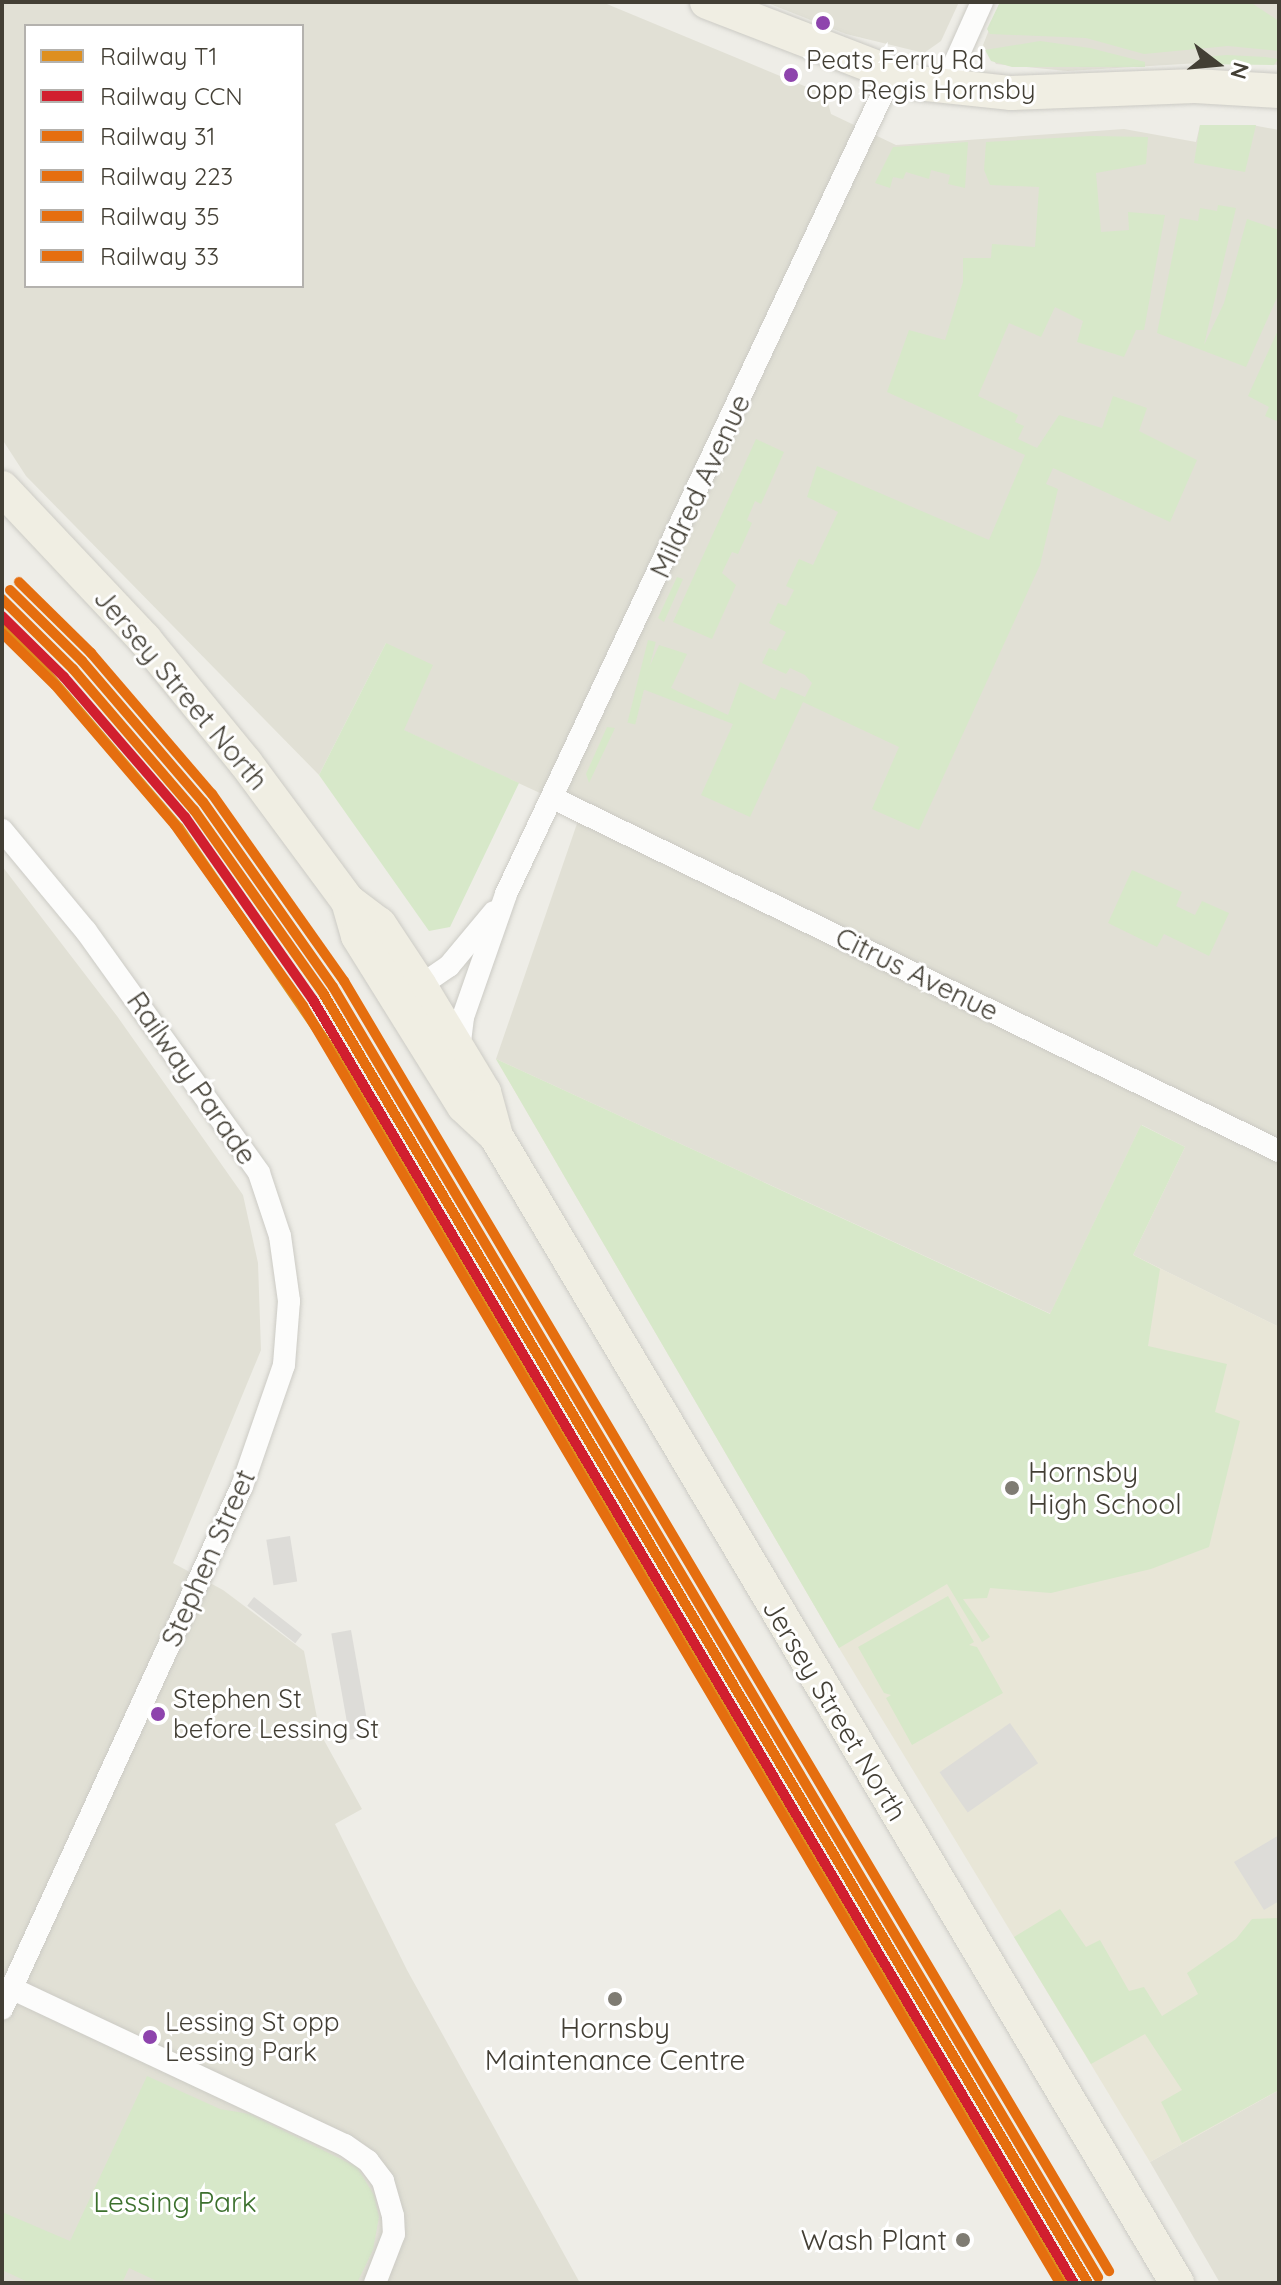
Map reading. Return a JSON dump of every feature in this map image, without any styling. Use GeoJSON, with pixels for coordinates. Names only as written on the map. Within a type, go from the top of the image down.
{"type":"FeatureCollection","features":[{"type":"Feature","properties":{"kind":"main road"},"geometry":{"type":"LineString","coordinates":[[707,2],[891,76],[944,87],[1011,93],[1195,86],[1279,91]]}},
{"type":"Feature","properties":{"kind":"main road","name":"Jersey Street North"},"geometry":{"type":"LineString","coordinates":[[2,488],[145,640],[245,762],[348,901],[358,936],[459,1050],[484,1092],[496,1136],[1177,2283]]}},
{"type":"Feature","properties":{"kind":"main road","name":"Jersey Street North"},"geometry":{"type":"LineString","coordinates":[[410,993],[464,1106],[496,1136]]}},
{"type":"Feature","properties":{"kind":"street"},"geometry":{"type":"LineString","coordinates":[[944,87],[982,2]]}},
{"type":"Feature","properties":{"kind":"street","name":"Mildred Avenue"},"geometry":{"type":"LineString","coordinates":[[459,1050],[463,1017],[506,894],[891,76]]}},
{"type":"Feature","properties":{"kind":"street","name":"Citrus Avenue"},"geometry":{"type":"LineString","coordinates":[[553,798],[1279,1151]]}},
{"type":"Feature","properties":{"kind":"street","name":"Railway Parade"},"geometry":{"type":"LineString","coordinates":[[2,830],[156,1023],[259,1173],[287,1265],[284,1365]]}},
{"type":"Feature","properties":{"kind":"street","name":"Mildred Avenue"},"geometry":{"type":"LineString","coordinates":[[410,993],[468,948],[506,894]]}},
{"type":"Feature","properties":{"kind":"street","name":"Stephen Street"},"geometry":{"type":"LineString","coordinates":[[2,2009],[242,1486],[284,1365]]}},
{"type":"Feature","properties":{"kind":"street"},"geometry":{"type":"LineString","coordinates":[[11,1988],[345,2145],[368,2161],[392,2201],[394,2234],[375,2283]]}},
{"type":"Feature","properties":{"kind":"shaded area"},"geometry":{"type":"Polygon","coordinates":[[[2,2],[602,2],[826,95],[831,114],[896,145],[1124,129],[1196,142],[1200,125],[1252,125],[1279,130],[1279,1327],[1133,1255],[1185,1147],[1142,1125],[1051,1314],[496,1059],[581,812],[403,730],[386,643],[319,775],[26,476],[2,439],[2,2]]]}},
{"type":"Feature","properties":{"kind":"shaded area"},"geometry":{"type":"Polygon","coordinates":[[[765,2],[959,2],[941,41],[924,53],[846,34],[765,2]]]}},
{"type":"Feature","properties":{"kind":"shaded area"},"geometry":{"type":"Polygon","coordinates":[[[1000,2],[1279,2],[1279,65],[1233,61],[1067,71],[996,64],[983,45],[1000,2]]]}},
{"type":"Feature","properties":{"kind":"shaded area"},"geometry":{"type":"Polygon","coordinates":[[[2,866],[117,1016],[243,1195],[258,1263],[261,1350],[173,1563],[223,1590],[304,1651],[320,1733],[362,1809],[335,1824],[407,1970],[580,2283],[2,2283],[2,866]]]}},
{"type":"Feature","properties":{"kind":"shaded area","name":"Hornsby High School"},"geometry":{"type":"Polygon","coordinates":[[[496,1059],[1050,1314],[1141,1125],[1185,1147],[1133,1255],[1279,1327],[1279,2090],[1150,2162],[839,1648],[496,1059]]]}},
{"type":"Feature","properties":{"kind":"shaded area"},"geometry":{"type":"Polygon","coordinates":[[[290,1536],[297,1581],[273,1585],[266,1540],[290,1536]]]}},
{"type":"Feature","properties":{"kind":"shaded area"},"geometry":{"type":"Polygon","coordinates":[[[254,1597],[302,1635],[295,1643],[247,1606],[254,1597]]]}},
{"type":"Feature","properties":{"kind":"shaded area"},"geometry":{"type":"Polygon","coordinates":[[[351,1630],[370,1736],[350,1740],[331,1633],[351,1630]]]}},
{"type":"Feature","properties":{"kind":"shaded area"},"geometry":{"type":"Polygon","coordinates":[[[1010,1723],[1038,1763],[968,1812],[940,1772],[1010,1723]]]}},
{"type":"Feature","properties":{"kind":"shaded area"},"geometry":{"type":"Polygon","coordinates":[[[1279,1835],[1279,1901],[1264,1910],[1234,1862],[1279,1835]]]}},
{"type":"Feature","properties":{"kind":"shaded area"},"geometry":{"type":"Polygon","coordinates":[[[1279,2090],[1279,2283],[1220,2283],[1150,2162],[1279,2090]]]}},
{"type":"Feature","properties":{"kind":"green space"},"geometry":{"type":"Polygon","coordinates":[[[1000,2],[1250,2],[1279,21],[1279,51],[1228,46],[1144,54],[1086,38],[990,34],[987,29],[1000,2]]]}},
{"type":"Feature","properties":{"kind":"green space"},"geometry":{"type":"Polygon","coordinates":[[[1040,41],[1090,48],[1145,62],[1145,67],[1012,67],[991,61],[985,50],[1040,41]]]}},
{"type":"Feature","properties":{"kind":"green space"},"geometry":{"type":"Polygon","coordinates":[[[1227,55],[1278,59],[1274,65],[1199,64],[1202,57],[1227,55]]]}},
{"type":"Feature","properties":{"kind":"green space"},"geometry":{"type":"Polygon","coordinates":[[[1200,125],[1256,125],[1245,172],[1194,163],[1200,125]]]}},
{"type":"Feature","properties":{"kind":"green space"},"geometry":{"type":"Polygon","coordinates":[[[1091,136],[1148,137],[1146,164],[1096,173],[1101,232],[1129,230],[1128,212],[1165,215],[1144,330],[1136,330],[1124,357],[1077,342],[1083,321],[1055,307],[1041,337],[1009,323],[978,396],[1018,415],[1015,422],[1024,426],[1018,439],[1037,448],[1059,415],[1102,428],[1113,396],[1147,408],[1139,431],[1197,460],[1170,522],[1053,468],[1046,484],[1058,489],[1040,565],[919,830],[872,809],[899,747],[803,702],[750,817],[701,795],[733,724],[640,688],[659,645],[687,654],[671,688],[728,715],[740,682],[775,700],[781,687],[805,697],[812,683],[805,675],[790,668],[786,674],[762,663],[769,648],[776,651],[786,632],[769,623],[778,603],[786,606],[794,590],[786,586],[799,559],[813,565],[838,512],[807,497],[817,466],[989,540],[1025,455],[887,392],[909,330],[945,340],[963,282],[963,258],[991,258],[992,244],[1035,247],[1039,187],[990,185],[984,170],[986,142],[1091,136]]]}},
{"type":"Feature","properties":{"kind":"green space"},"geometry":{"type":"Polygon","coordinates":[[[968,142],[965,188],[948,184],[950,175],[931,170],[929,179],[906,172],[903,179],[893,177],[890,188],[875,183],[893,147],[968,142]]]}},
{"type":"Feature","properties":{"kind":"green space"},"geometry":{"type":"Polygon","coordinates":[[[1218,205],[1236,208],[1204,345],[1224,303],[1247,219],[1279,230],[1279,293],[1246,367],[1157,333],[1180,218],[1198,221],[1200,208],[1217,211],[1218,205]]]}},
{"type":"Feature","properties":{"kind":"green space"},"geometry":{"type":"Polygon","coordinates":[[[1279,328],[1279,422],[1265,416],[1269,407],[1248,396],[1279,328]]]}},
{"type":"Feature","properties":{"kind":"green space"},"geometry":{"type":"Polygon","coordinates":[[[756,439],[784,452],[761,504],[755,501],[747,520],[752,523],[738,554],[732,552],[722,573],[736,585],[712,639],[673,622],[756,439]]]}},
{"type":"Feature","properties":{"kind":"green space"},"geometry":{"type":"Polygon","coordinates":[[[677,577],[683,579],[664,622],[658,618],[677,577]]]}},
{"type":"Feature","properties":{"kind":"green space"},"geometry":{"type":"Polygon","coordinates":[[[648,640],[656,642],[635,724],[627,722],[648,640]]]}},
{"type":"Feature","properties":{"kind":"green space"},"geometry":{"type":"Polygon","coordinates":[[[386,643],[433,665],[404,730],[519,783],[450,927],[429,931],[319,775],[386,643]]]}},
{"type":"Feature","properties":{"kind":"green space"},"geometry":{"type":"Polygon","coordinates":[[[607,727],[615,728],[589,783],[586,774],[607,727]]]}},
{"type":"Feature","properties":{"kind":"green space"},"geometry":{"type":"Polygon","coordinates":[[[1132,870],[1182,892],[1176,906],[1195,915],[1202,901],[1229,913],[1209,956],[1164,934],[1157,947],[1108,923],[1132,870]]]}},
{"type":"Feature","properties":{"kind":"green space"},"geometry":{"type":"Polygon","coordinates":[[[496,1059],[1050,1314],[1141,1125],[1185,1147],[1133,1255],[1160,1269],[1148,1346],[1227,1364],[1215,1412],[1240,1421],[1209,1547],[1151,1569],[1051,1593],[990,1588],[987,1598],[963,1599],[990,1637],[982,1642],[947,1584],[839,1648],[496,1059]]]}},
{"type":"Feature","properties":{"kind":"green space"},"geometry":{"type":"Polygon","coordinates":[[[948,1596],[974,1642],[969,1645],[977,1647],[1003,1693],[912,1745],[886,1698],[891,1695],[884,1693],[858,1647],[948,1596]]]}},
{"type":"Feature","properties":{"kind":"green space"},"geometry":{"type":"Polygon","coordinates":[[[1060,1909],[1086,1947],[1100,1940],[1129,1991],[1144,1987],[1162,2016],[1198,1994],[1187,1973],[1236,1939],[1252,1919],[1279,1918],[1279,2090],[1182,2143],[1161,2102],[1182,2090],[1145,2034],[1091,2064],[1014,1937],[1060,1909]]]}},
{"type":"Feature","properties":{"kind":"green space","name":"Lessing Park"},"geometry":{"type":"Polygon","coordinates":[[[147,2076],[220,2109],[250,2114],[357,2167],[374,2195],[379,2217],[373,2250],[357,2283],[161,2283],[129,2268],[122,2283],[30,2283],[2,2270],[2,2212],[70,2241],[147,2076]]]}},
{"type":"Feature","properties":{"kind":"rail line","name":"33"},"geometry":{"type":"LineString","coordinates":[[19,582],[91,653],[212,794],[344,981],[1109,2271]]}},
{"type":"Feature","properties":{"kind":"rail line","name":"223"},"geometry":{"type":"LineString","coordinates":[[10,590],[82,661],[203,802],[333,987],[1098,2277]]}},
{"type":"Feature","properties":{"kind":"rail line","name":"31"},"geometry":{"type":"LineString","coordinates":[[2,599],[73,669],[194,810],[323,993],[1088,2283]]}},
{"type":"Feature","properties":{"kind":"rail line","name":"CCN"},"geometry":{"type":"LineString","coordinates":[[2,616],[64,677],[185,817],[313,1000],[1074,2283]]}},
{"type":"Feature","properties":{"kind":"rail line","name":"T1"},"geometry":{"type":"LineString","coordinates":[[2,621],[179,828],[339,1061],[1069,2283]]}},
{"type":"Feature","properties":{"kind":"rail line","name":"35"},"geometry":{"type":"LineString","coordinates":[[2,633],[55,685],[175,825],[303,1006],[1060,2283]]}},
{"type":"Feature","properties":{"kind":"place","name":"Peats Ferry Rd opp Regis Hornsby"},"geometry":{"type":"Point","coordinates":[791,75]}},
{"type":"Feature","properties":{"kind":"place","name":"Hornsby High School"},"geometry":{"type":"Point","coordinates":[1012,1488]}},
{"type":"Feature","properties":{"kind":"place","name":"Stephen St before Lessing St"},"geometry":{"type":"Point","coordinates":[158,1714]}},
{"type":"Feature","properties":{"kind":"place","name":"Hornsby Maintenance Centre"},"geometry":{"type":"Point","coordinates":[615,1999]}},
{"type":"Feature","properties":{"kind":"place","name":"Lessing St opp Lessing Park"},"geometry":{"type":"Point","coordinates":[150,2037]}},
{"type":"Feature","properties":{"kind":"place","name":"Wash Plant"},"geometry":{"type":"Point","coordinates":[963,2240]}}]}
